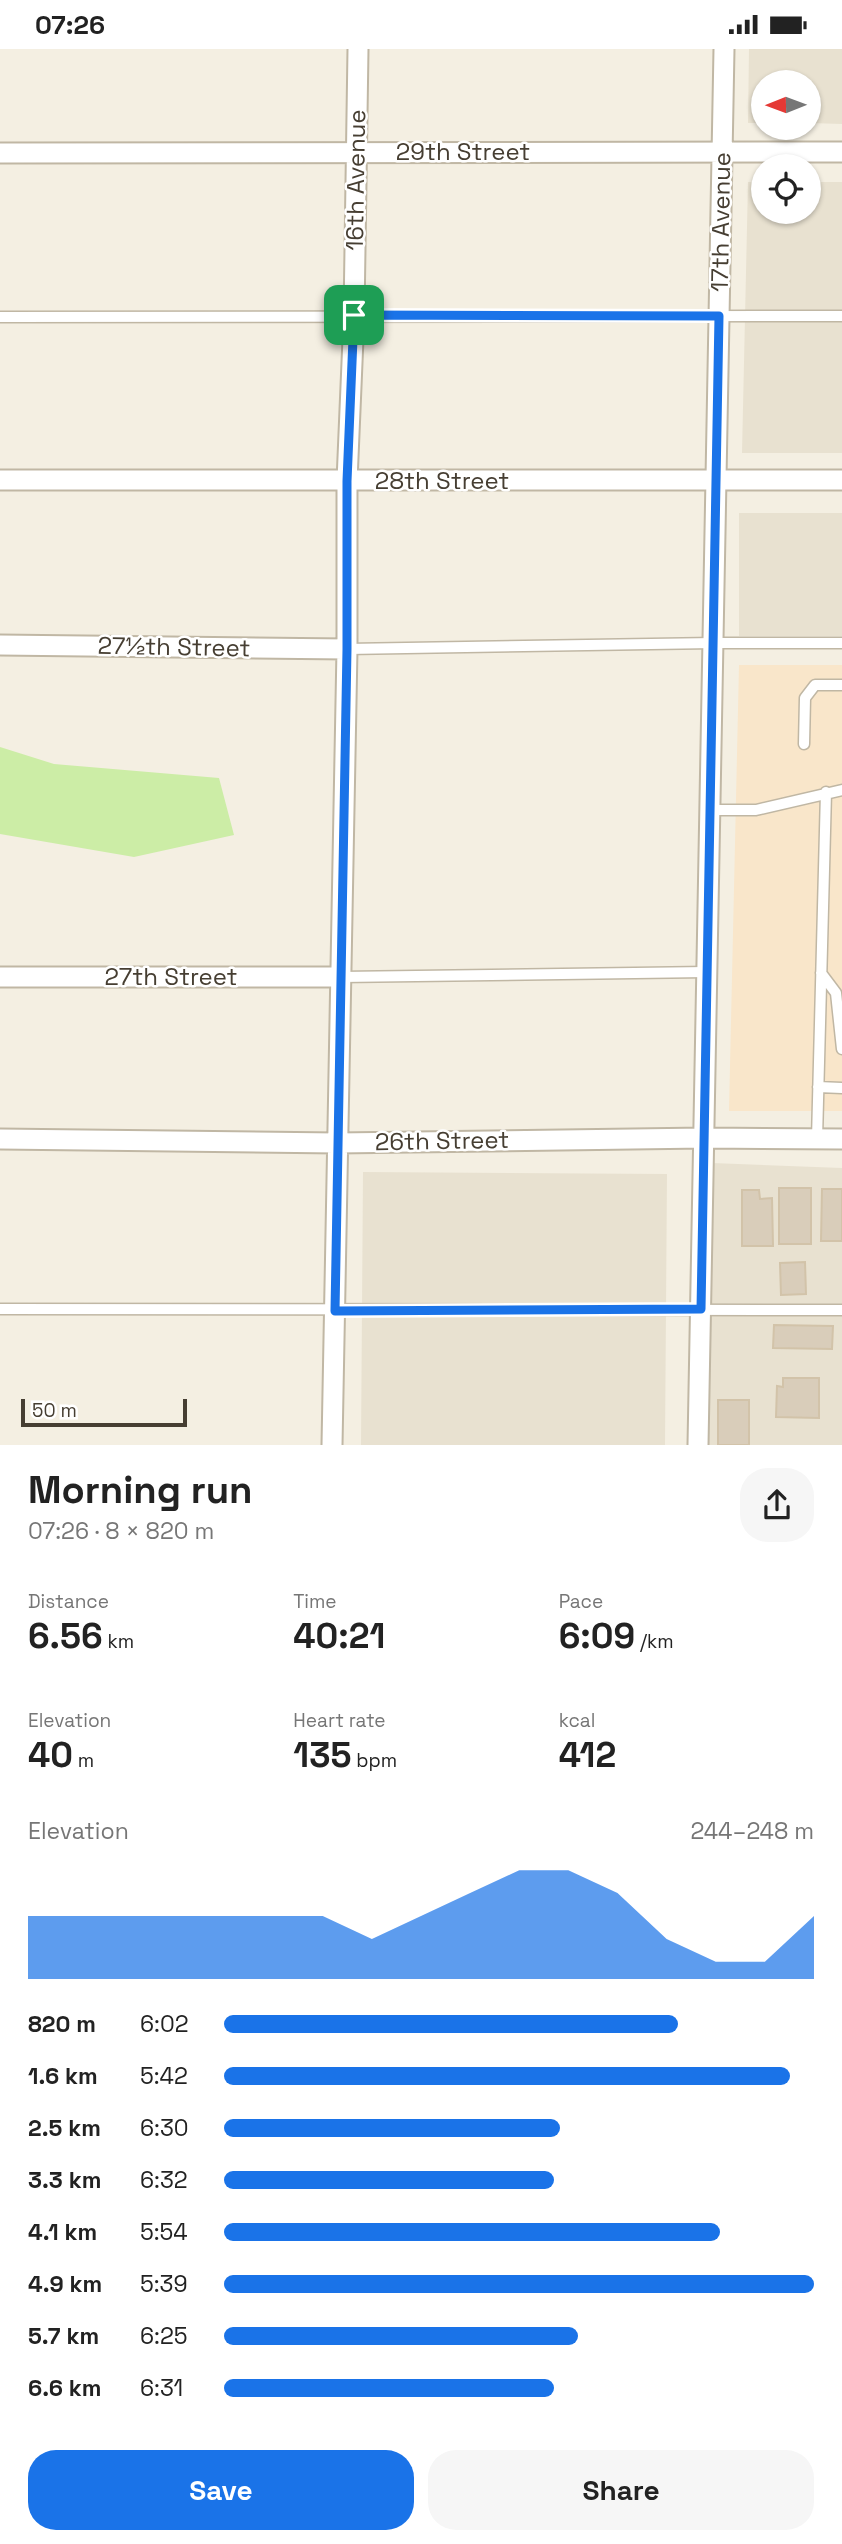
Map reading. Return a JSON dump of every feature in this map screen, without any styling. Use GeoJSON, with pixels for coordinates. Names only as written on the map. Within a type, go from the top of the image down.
{"type":"FeatureCollection","features":[{"type":"Feature","properties":{"kind":"street","name":"16th Avenue"},"geometry":{"type":"LineString","coordinates":[[332,1445],[347,649],[347,481],[354,315],[358,49]]}},
{"type":"Feature","properties":{"kind":"street","name":"17th Avenue"},"geometry":{"type":"LineString","coordinates":[[698,1445],[724,49]]}},
{"type":"Feature","properties":{"kind":"street","name":"29th Street"},"geometry":{"type":"LineString","coordinates":[[0,153],[842,152]]}},
{"type":"Feature","properties":{"kind":"street","name":"28th Street"},"geometry":{"type":"LineString","coordinates":[[0,480],[842,480]]}},
{"type":"Feature","properties":{"kind":"street","name":"27½th Street"},"geometry":{"type":"LineString","coordinates":[[0,645],[347,649]]}},
{"type":"Feature","properties":{"kind":"street","name":"27th Street"},"geometry":{"type":"LineString","coordinates":[[0,977],[341,977]]}},
{"type":"Feature","properties":{"kind":"street","name":"26th Street"},"geometry":{"type":"LineString","coordinates":[[0,1139],[337,1143],[842,1139]]}},
{"type":"Feature","properties":{"kind":"lane"},"geometry":{"type":"LineString","coordinates":[[0,317],[842,316]]}},
{"type":"Feature","properties":{"kind":"lane"},"geometry":{"type":"LineString","coordinates":[[347,649],[715,642],[842,643]]}},
{"type":"Feature","properties":{"kind":"lane"},"geometry":{"type":"LineString","coordinates":[[804,744],[805,698],[815,685],[842,685]]}},
{"type":"Feature","properties":{"kind":"lane"},"geometry":{"type":"LineString","coordinates":[[711,810],[756,810],[842,790]]}},
{"type":"Feature","properties":{"kind":"lane"},"geometry":{"type":"LineString","coordinates":[[817,1139],[826,792]]}},
{"type":"Feature","properties":{"kind":"lane"},"geometry":{"type":"LineString","coordinates":[[341,977],[707,972]]}},
{"type":"Feature","properties":{"kind":"lane"},"geometry":{"type":"LineString","coordinates":[[821,972],[836,993],[842,1049]]}},
{"type":"Feature","properties":{"kind":"lane"},"geometry":{"type":"LineString","coordinates":[[818,1087],[842,1088]]}},
{"type":"Feature","properties":{"kind":"lane"},"geometry":{"type":"LineString","coordinates":[[0,1309],[842,1310]]}},
{"type":"Feature","properties":{"kind":"shaded area"},"geometry":{"type":"Polygon","coordinates":[[[749,49],[842,49],[842,124],[821,123],[821,70],[751,70],[751,123],[748,123],[749,49]]]}},
{"type":"Feature","properties":{"kind":"shaded area"},"geometry":{"type":"Polygon","coordinates":[[[748,182],[751,182],[751,224],[821,224],[821,182],[842,182],[842,453],[742,453],[748,182]]]}},
{"type":"Feature","properties":{"kind":"shaded area"},"geometry":{"type":"Polygon","coordinates":[[[739,513],[842,513],[842,636],[739,636],[739,513]]]}},
{"type":"Feature","properties":{"kind":"shaded area"},"geometry":{"type":"Polygon","coordinates":[[[739,665],[842,665],[842,1111],[729,1111],[739,665]]]}},
{"type":"Feature","properties":{"kind":"shaded area"},"geometry":{"type":"Polygon","coordinates":[[[712,1163],[842,1168],[842,1445],[704,1445],[712,1163]]]}},
{"type":"Feature","properties":{"kind":"shaded area"},"geometry":{"type":"Polygon","coordinates":[[[363,1172],[667,1174],[665,1445],[361,1445],[363,1172]]]}},
{"type":"Feature","properties":{"kind":"green space"},"geometry":{"type":"Polygon","coordinates":[[[0,747],[54,764],[219,778],[234,835],[134,857],[0,834],[0,747]]]}},
{"type":"Feature","properties":{"kind":"building"},"geometry":{"type":"Polygon","coordinates":[[[779,1188],[811,1188],[811,1244],[779,1244],[779,1188]]]}},
{"type":"Feature","properties":{"kind":"building"},"geometry":{"type":"Polygon","coordinates":[[[822,1189],[842,1189],[842,1241],[821,1241],[822,1189]]]}},
{"type":"Feature","properties":{"kind":"building"},"geometry":{"type":"Polygon","coordinates":[[[742,1190],[759,1190],[760,1199],[772,1198],[773,1246],[742,1246],[742,1190]]]}},
{"type":"Feature","properties":{"kind":"building"},"geometry":{"type":"Polygon","coordinates":[[[805,1262],[806,1294],[781,1295],[780,1263],[805,1262]]]}},
{"type":"Feature","properties":{"kind":"building"},"geometry":{"type":"Polygon","coordinates":[[[774,1325],[833,1326],[832,1349],[773,1348],[774,1325]]]}},
{"type":"Feature","properties":{"kind":"building"},"geometry":{"type":"Polygon","coordinates":[[[783,1378],[819,1378],[819,1418],[776,1417],[777,1386],[783,1387],[783,1378]]]}},
{"type":"Feature","properties":{"kind":"building"},"geometry":{"type":"Polygon","coordinates":[[[718,1400],[749,1400],[749,1445],[718,1445],[718,1400]]]}},
{"type":"Feature","properties":{"kind":"route"},"geometry":{"type":"LineString","coordinates":[[354,315],[719,316],[701,1309],[335,1311],[347,649],[347,481],[354,315]]}}]}
